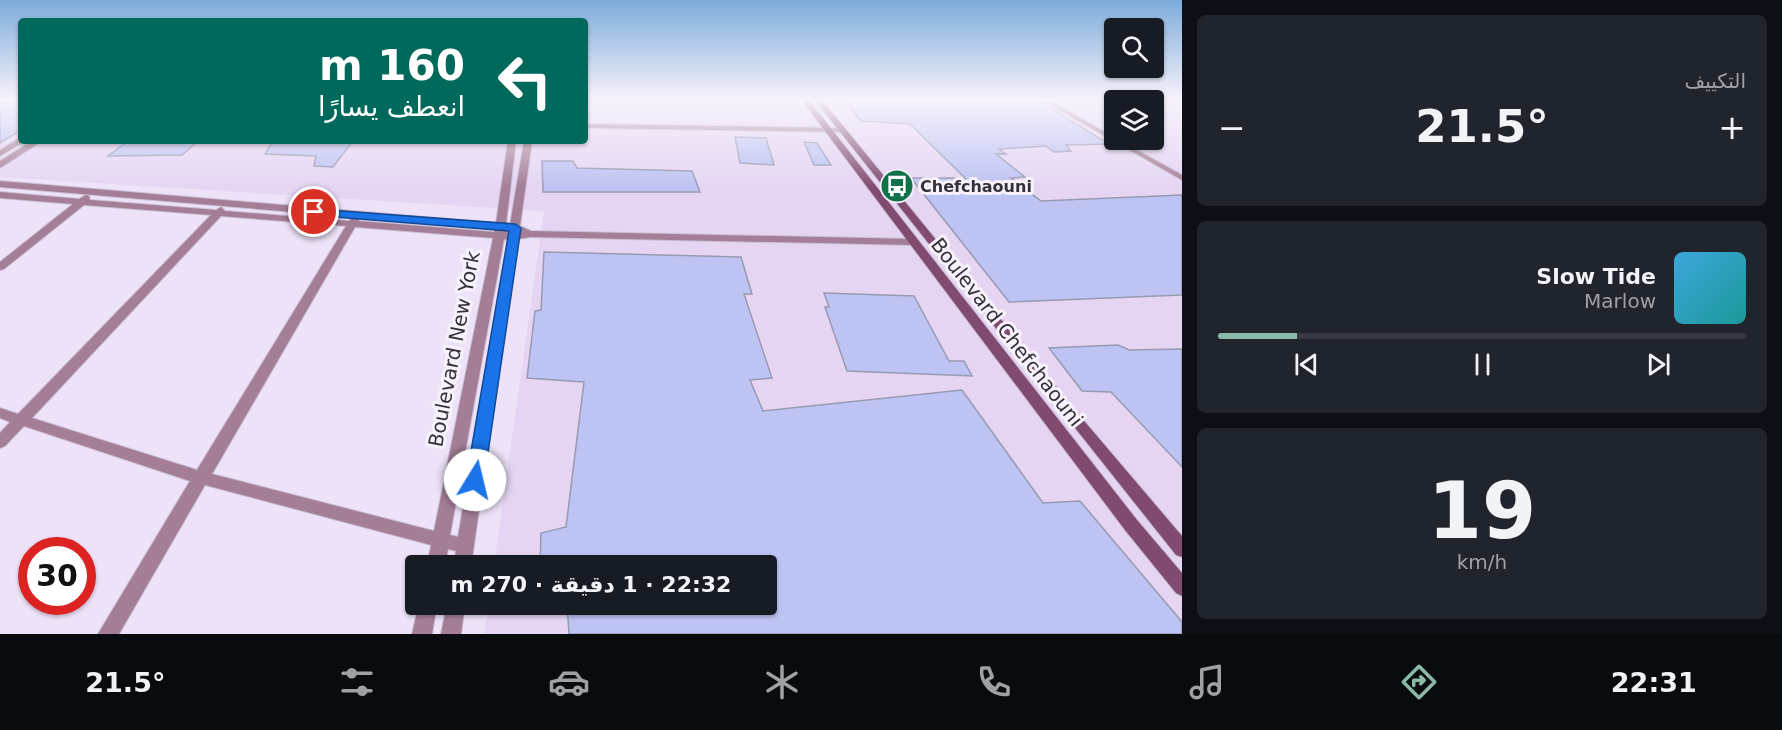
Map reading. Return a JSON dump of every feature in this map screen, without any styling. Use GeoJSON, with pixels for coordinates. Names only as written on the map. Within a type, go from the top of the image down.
{"type":"FeatureCollection","features":[{"type":"Feature","properties":{"kind":"street"},"geometry":{"type":"LineString","coordinates":[[741,129],[842,130]]}},
{"type":"Feature","properties":{"kind":"street","name":"Boulevard Chefchaouni"},"geometry":{"type":"LineString","coordinates":[[826,130],[1131,525],[1182,586]]}},
{"type":"Feature","properties":{"kind":"street","name":"Boulevard Chefchaouni"},"geometry":{"type":"LineString","coordinates":[[842,130],[1182,549]]}},
{"type":"Feature","properties":{"kind":"street"},"geometry":{"type":"LineString","coordinates":[[0,154],[18,143]]}},
{"type":"Feature","properties":{"kind":"street"},"geometry":{"type":"LineString","coordinates":[[0,165],[33,144]]}},
{"type":"Feature","properties":{"kind":"street","name":"Boulevard New York"},"geometry":{"type":"LineString","coordinates":[[438,555],[499,232],[512,144]]}},
{"type":"Feature","properties":{"kind":"street","name":"Boulevard New York"},"geometry":{"type":"LineString","coordinates":[[464,555],[528,144]]}},
{"type":"Feature","properties":{"kind":"street"},"geometry":{"type":"LineString","coordinates":[[0,184],[95,192],[223,209]]}},
{"type":"Feature","properties":{"kind":"street"},"geometry":{"type":"LineString","coordinates":[[0,267],[95,192]]}},
{"type":"Feature","properties":{"kind":"street"},"geometry":{"type":"LineString","coordinates":[[0,195],[223,209],[531,234],[913,242]]}},
{"type":"Feature","properties":{"kind":"street"},"geometry":{"type":"LineString","coordinates":[[0,442],[223,209]]}},
{"type":"Feature","properties":{"kind":"street"},"geometry":{"type":"LineString","coordinates":[[108,634],[354,220]]}},
{"type":"Feature","properties":{"kind":"street"},"geometry":{"type":"LineString","coordinates":[[0,413],[201,478],[465,546]]}},
{"type":"Feature","properties":{"kind":"street"},"geometry":{"type":"LineString","coordinates":[[422,634],[426,615]]}},
{"type":"Feature","properties":{"kind":"street"},"geometry":{"type":"LineString","coordinates":[[452,634],[455,615]]}},
{"type":"Feature","properties":{"kind":"lane"},"geometry":{"type":"LineString","coordinates":[[1095,129],[1182,178]]}},
{"type":"Feature","properties":{"kind":"shaded area"},"geometry":{"type":"Polygon","coordinates":[[[0,129],[18,129],[18,144],[588,144],[588,129],[1104,129],[1104,150],[1164,150],[1164,129],[1182,129],[1182,634],[484,634],[487,615],[777,615],[777,555],[495,555],[544,211],[0,177],[0,129]]]}},
{"type":"Feature","properties":{"kind":"building"},"geometry":{"type":"Polygon","coordinates":[[[0,129],[18,129],[18,132],[0,143],[0,129]]]}},
{"type":"Feature","properties":{"kind":"building"},"geometry":{"type":"Polygon","coordinates":[[[915,129],[1084,129],[1104,141],[1104,144],[1066,145],[1071,151],[1054,152],[1046,146],[999,149],[1006,154],[996,154],[1025,177],[1011,178],[1041,201],[1182,195],[1182,295],[1009,302],[911,178],[965,178],[915,129]]]}},
{"type":"Feature","properties":{"kind":"building"},"geometry":{"type":"Polygon","coordinates":[[[735,137],[766,138],[774,165],[740,163],[735,137]]]}},
{"type":"Feature","properties":{"kind":"building"},"geometry":{"type":"Polygon","coordinates":[[[804,142],[817,143],[831,165],[814,165],[804,142]]]}},
{"type":"Feature","properties":{"kind":"building"},"geometry":{"type":"Polygon","coordinates":[[[124,144],[195,144],[182,155],[108,156],[124,144]]]}},
{"type":"Feature","properties":{"kind":"building"},"geometry":{"type":"Polygon","coordinates":[[[271,144],[351,144],[333,167],[314,166],[316,156],[265,154],[271,144]]]}},
{"type":"Feature","properties":{"kind":"building"},"geometry":{"type":"Polygon","coordinates":[[[542,161],[573,161],[577,168],[692,171],[700,192],[543,192],[542,161]]]}},
{"type":"Feature","properties":{"kind":"building"},"geometry":{"type":"Polygon","coordinates":[[[544,252],[741,257],[752,294],[744,294],[772,378],[750,380],[763,411],[962,390],[1043,503],[1080,501],[1182,622],[1182,634],[569,634],[568,615],[777,615],[777,555],[540,555],[541,533],[566,527],[584,382],[527,378],[535,311],[541,310],[544,252]]]}},
{"type":"Feature","properties":{"kind":"building"},"geometry":{"type":"Polygon","coordinates":[[[824,293],[914,296],[949,361],[964,361],[972,376],[847,371],[825,307],[829,307],[824,293]]]}},
{"type":"Feature","properties":{"kind":"building"},"geometry":{"type":"Polygon","coordinates":[[[1118,345],[1129,350],[1182,349],[1182,467],[1111,392],[1082,391],[1049,348],[1118,345]]]}},
{"type":"Feature","properties":{"kind":"place","name":"Chefchaouni"},"geometry":{"type":"Point","coordinates":[897,186]}},
{"type":"Feature","properties":{"kind":"route"},"geometry":{"type":"LineString","coordinates":[[314,212],[515,228],[475,480]]}}]}
